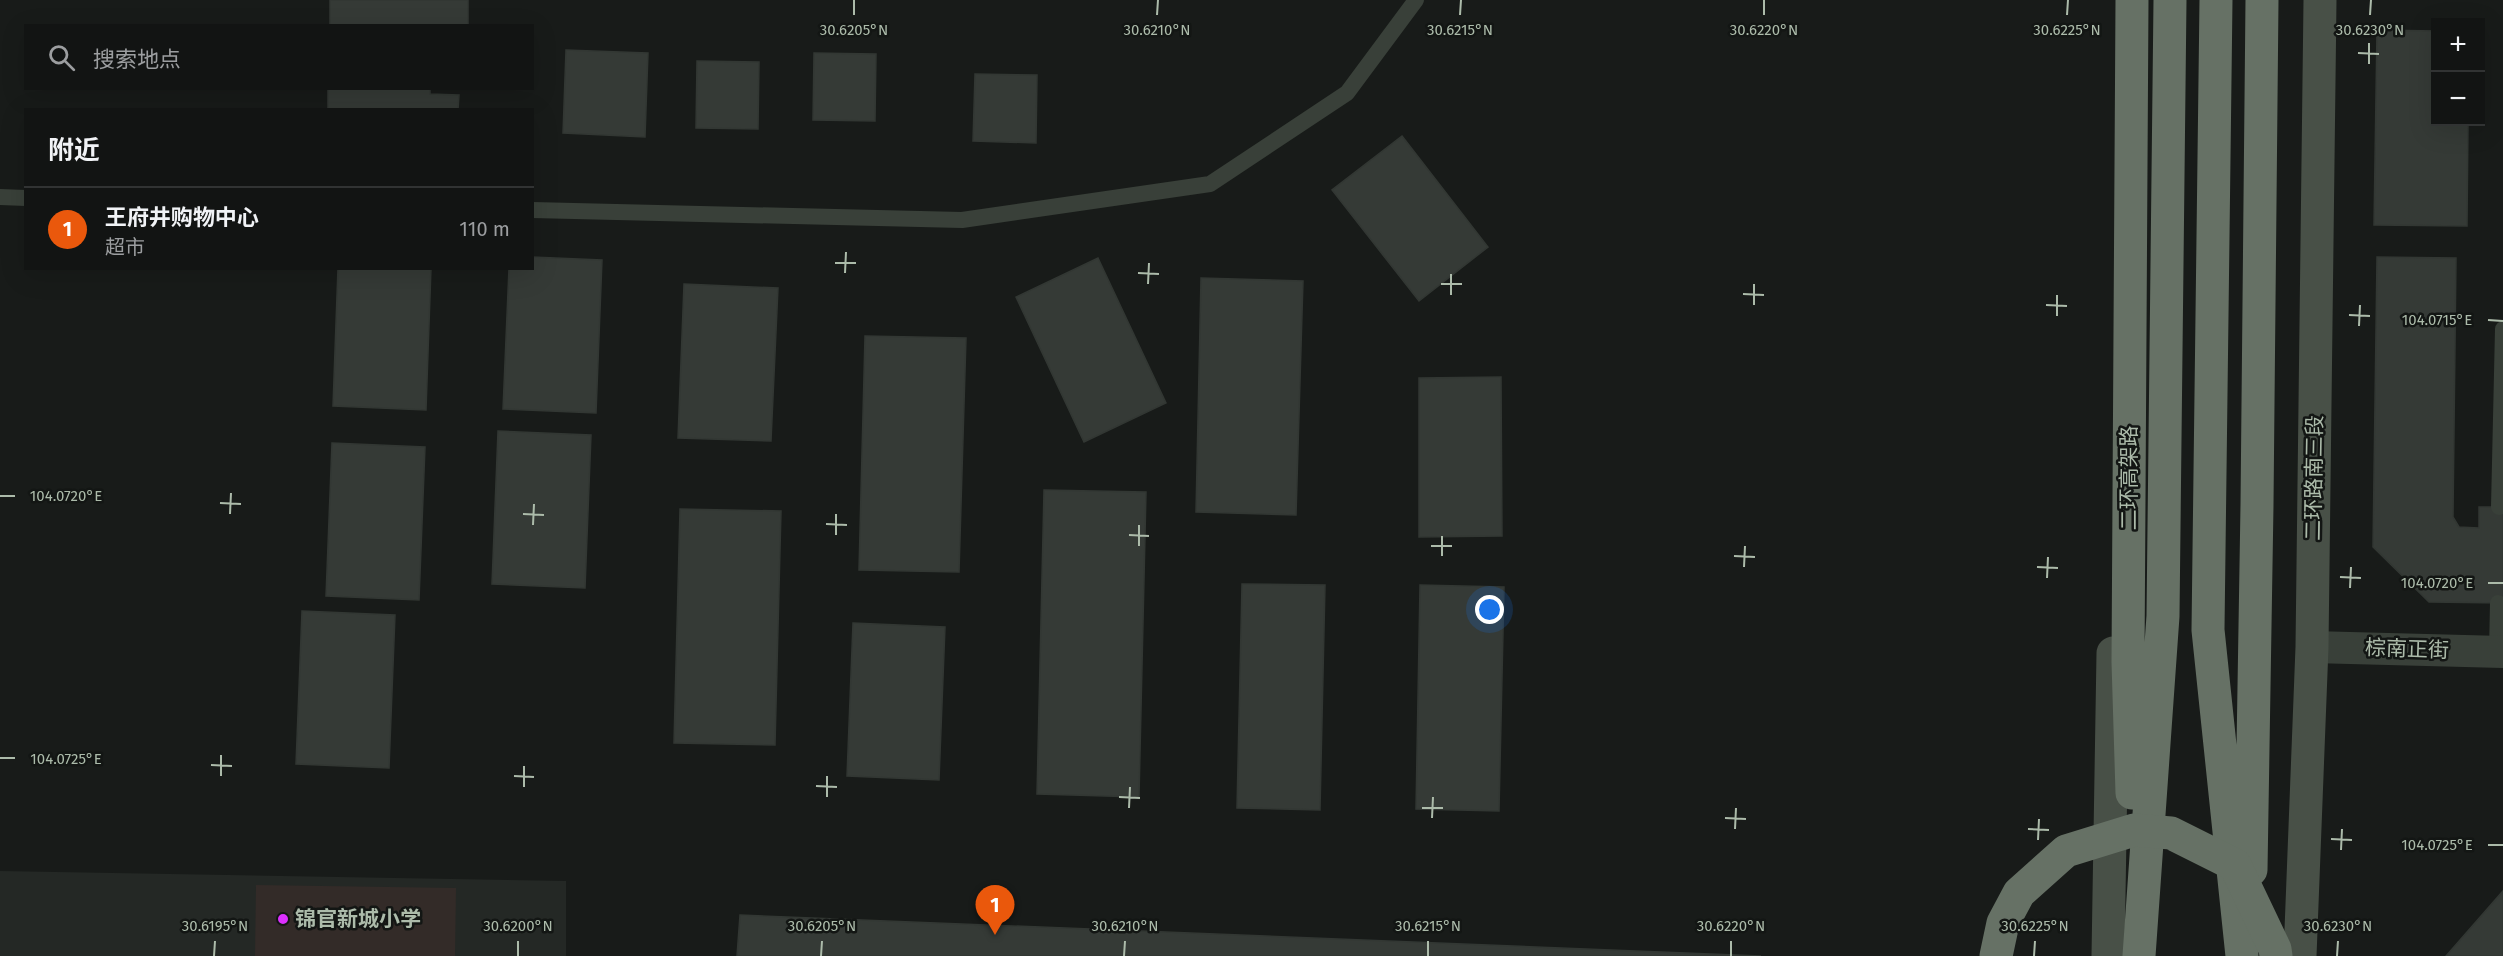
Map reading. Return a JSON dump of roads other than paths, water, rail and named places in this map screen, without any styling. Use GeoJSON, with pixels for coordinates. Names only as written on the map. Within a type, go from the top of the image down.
{"type":"FeatureCollection","features":[{"type":"Feature","properties":{"kind":"highway","name":"二环高架路"},"geometry":{"type":"LineString","coordinates":[[2132,0],[2128,662],[2138,956]]}},
{"type":"Feature","properties":{"kind":"highway"},"geometry":{"type":"LineString","coordinates":[[2138,956],[2163,616],[2170,0]]}},
{"type":"Feature","properties":{"kind":"highway"},"geometry":{"type":"LineString","coordinates":[[2216,0],[2208,630],[2242,956]]}},
{"type":"Feature","properties":{"kind":"highway"},"geometry":{"type":"LineString","coordinates":[[2249,956],[2257,517],[2262,0]]}},
{"type":"Feature","properties":{"kind":"highway"},"geometry":{"type":"LineString","coordinates":[[1996,956],[2002,923],[2019,893],[2066,850],[2134,830],[2171,833],[2235,865],[2275,949],[2276,956]]}},
{"type":"Feature","properties":{"kind":"main road"},"geometry":{"type":"LineString","coordinates":[[2108,956],[2125,0]]}},
{"type":"Feature","properties":{"kind":"main road","name":"二环路南三段"},"geometry":{"type":"LineString","coordinates":[[2300,956],[2312,647],[2320,0]]}},
{"type":"Feature","properties":{"kind":"street","name":"棕南正街"},"geometry":{"type":"LineString","coordinates":[[2312,647],[2500,652]]}},
{"type":"Feature","properties":{"kind":"lane"},"geometry":{"type":"LineString","coordinates":[[534,210],[962,220],[1209,184],[1347,93],[1416,0]]}},
{"type":"Feature","properties":{"kind":"lane"},"geometry":{"type":"LineString","coordinates":[[0,197],[24,198]]}},
{"type":"Feature","properties":{"kind":"lane"},"geometry":{"type":"LineString","coordinates":[[2499,507],[2503,329]]}},
{"type":"Feature","properties":{"kind":"lane"},"geometry":{"type":"LineString","coordinates":[[2498,603],[2500,652]]}},
{"type":"Feature","properties":{"kind":"place","name":"锦官新城小学"},"geometry":{"type":"Point","coordinates":[283,919]}},
{"type":"Feature","properties":{"kind":"place","name":"王府井购物中心"},"geometry":{"type":"Point","coordinates":[995,935]}}]}
